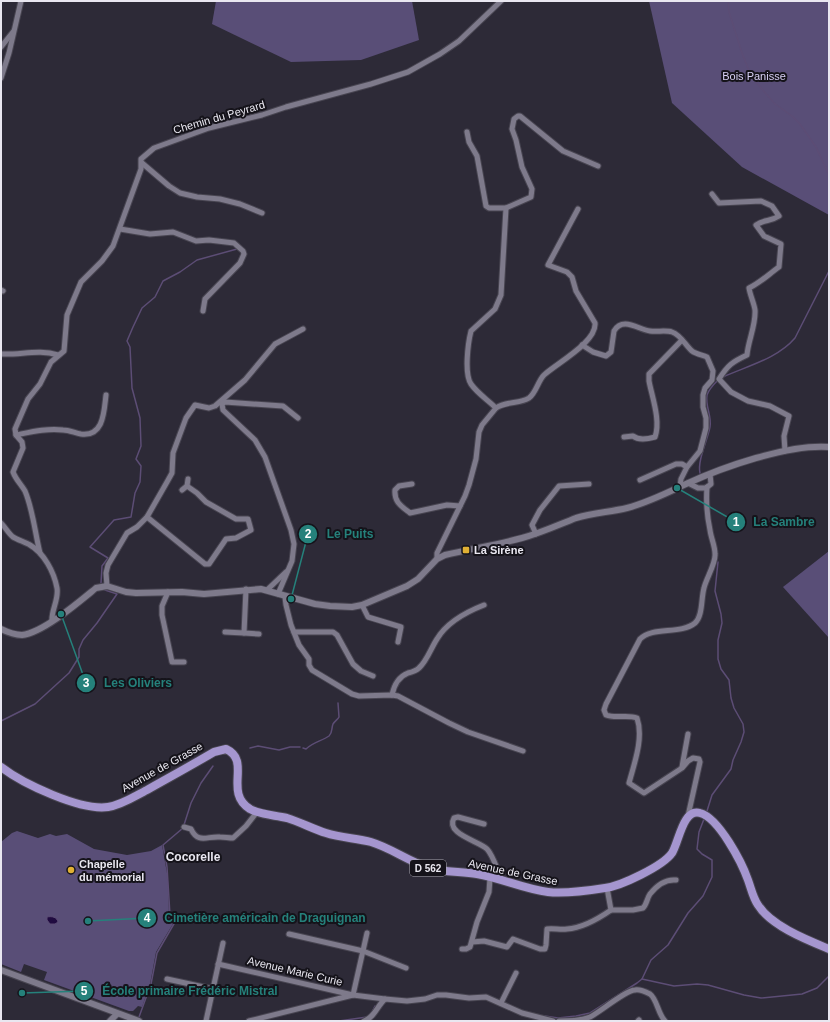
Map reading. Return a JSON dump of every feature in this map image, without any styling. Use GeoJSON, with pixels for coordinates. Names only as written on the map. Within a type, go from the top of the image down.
{"type":"FeatureCollection","features":[{"type":"Feature","properties":{"kind":"main road","name":"Avenue de Grasse"},"geometry":{"type":"LineString","coordinates":[[1,767],[27,783],[64,799],[92,806],[109,807],[132,798],[214,752],[226,750],[235,755],[237,760],[237,786],[241,800],[257,812],[296,821],[334,836],[372,842],[426,867],[477,874],[545,892],[557,893],[607,888],[621,885],[636,877],[671,854],[684,822],[688,816]]}},
{"type":"Feature","properties":{"kind":"main road"},"geometry":{"type":"LineString","coordinates":[[688,816],[696,812],[702,813],[717,824],[726,837],[748,878],[757,904],[762,911],[803,939],[829,949]]}},
{"type":"Feature","properties":{"kind":"street"},"geometry":{"type":"LineString","coordinates":[[1,78],[9,53],[21,1]]}},
{"type":"Feature","properties":{"kind":"street","name":"Chemin du Peyrard"},"geometry":{"type":"LineString","coordinates":[[16,435],[15,429],[28,399],[40,384],[50,362],[58,354],[64,351],[67,315],[81,282],[102,261],[113,246],[141,170],[141,159],[154,148],[209,128],[262,115],[408,72],[440,54],[459,41],[501,1]]}},
{"type":"Feature","properties":{"kind":"street"},"geometry":{"type":"LineString","coordinates":[[1,47],[14,31]]}},
{"type":"Feature","properties":{"kind":"street"},"geometry":{"type":"LineString","coordinates":[[467,132],[469,142],[477,156],[486,206],[489,208],[506,208],[531,197],[532,190],[522,167],[512,129],[514,119],[518,116],[520,116],[563,151],[598,166]]}},
{"type":"Feature","properties":{"kind":"street"},"geometry":{"type":"LineString","coordinates":[[142,163],[169,186],[180,193],[197,197],[220,199],[240,204],[262,213]]}},
{"type":"Feature","properties":{"kind":"street"},"geometry":{"type":"LineString","coordinates":[[712,194],[719,203],[761,201],[772,206],[779,216],[772,220],[762,221],[756,225],[764,236],[781,244],[779,267],[757,284],[749,288],[755,310],[747,355],[736,360],[726,368],[719,379],[731,392],[748,401],[770,406],[788,416],[784,436],[785,451]]}},
{"type":"Feature","properties":{"kind":"street"},"geometry":{"type":"LineString","coordinates":[[496,408],[471,384],[468,378],[467,366],[471,331],[495,309],[501,295],[506,208]]}},
{"type":"Feature","properties":{"kind":"street"},"geometry":{"type":"LineString","coordinates":[[437,559],[437,553],[465,496],[476,459],[479,432],[482,425],[496,408],[503,404],[530,398],[544,376],[582,345],[592,334],[595,328],[595,323],[576,291],[572,277],[567,272],[548,265],[578,209]]}},
{"type":"Feature","properties":{"kind":"street"},"geometry":{"type":"LineString","coordinates":[[120,229],[150,234],[173,232],[196,241],[209,240],[234,243],[243,251],[244,254],[240,263],[205,299],[203,311]]}},
{"type":"Feature","properties":{"kind":"street"},"geometry":{"type":"LineString","coordinates":[[582,345],[594,352],[606,356],[611,352],[614,330],[618,325],[625,324],[636,326],[648,331],[672,332],[693,352],[706,357],[713,371],[712,380],[703,395],[706,428],[700,451],[687,467],[681,479],[680,487]]}},
{"type":"Feature","properties":{"kind":"street"},"geometry":{"type":"LineString","coordinates":[[107,586],[106,573],[108,565],[127,533],[137,527],[147,517],[172,473],[175,447],[186,418],[195,405],[209,408],[215,406],[245,380],[275,344],[303,329]]}},
{"type":"Feature","properties":{"kind":"street"},"geometry":{"type":"LineString","coordinates":[[624,437],[633,436],[636,438],[645,439],[654,436],[657,431],[657,422],[649,374],[682,340]]}},
{"type":"Feature","properties":{"kind":"street"},"geometry":{"type":"LineString","coordinates":[[1,354],[38,351],[58,354]]}},
{"type":"Feature","properties":{"kind":"street"},"geometry":{"type":"LineString","coordinates":[[16,435],[50,429],[89,434],[99,427],[102,421],[106,395]]}},
{"type":"Feature","properties":{"kind":"street"},"geometry":{"type":"LineString","coordinates":[[278,594],[292,561],[294,544],[291,530],[265,457],[255,440],[223,410],[222,404],[225,402],[283,406],[298,418]]}},
{"type":"Feature","properties":{"kind":"street"},"geometry":{"type":"LineString","coordinates":[[16,435],[22,442],[23,448],[13,472],[16,479],[21,484],[29,504],[40,553],[53,575],[57,588],[58,598],[54,607],[52,621]]}},
{"type":"Feature","properties":{"kind":"street"},"geometry":{"type":"LineString","coordinates":[[1,629],[22,635],[36,630],[52,621],[96,588],[107,586],[131,592],[211,594],[246,590],[267,590],[285,597],[315,604],[347,607],[362,605],[408,586],[418,579],[437,559],[441,557],[456,552],[536,534],[594,513],[627,508],[710,474],[749,460],[785,451],[822,446],[829,447]]}},
{"type":"Feature","properties":{"kind":"street"},"geometry":{"type":"LineString","coordinates":[[640,480],[676,464],[682,464],[687,467]]}},
{"type":"Feature","properties":{"kind":"street"},"geometry":{"type":"LineString","coordinates":[[688,816],[700,762],[699,759],[693,758],[688,760],[682,768],[644,793],[629,783],[637,752],[639,725],[637,718],[632,716],[612,717],[606,715],[604,710],[637,645],[645,634],[682,628],[694,623],[700,616],[701,598],[716,555],[709,528],[706,498],[707,488],[711,484],[710,474]]}},
{"type":"Feature","properties":{"kind":"street"},"geometry":{"type":"LineString","coordinates":[[182,490],[187,486],[188,479]]}},
{"type":"Feature","properties":{"kind":"street"},"geometry":{"type":"LineString","coordinates":[[688,483],[692,486],[707,488]]}},
{"type":"Feature","properties":{"kind":"street"},"geometry":{"type":"LineString","coordinates":[[412,484],[400,486],[395,490],[396,502],[410,513],[447,505],[460,506]]}},
{"type":"Feature","properties":{"kind":"street"},"geometry":{"type":"LineString","coordinates":[[536,534],[532,525],[536,517],[559,486],[588,484]]}},
{"type":"Feature","properties":{"kind":"street"},"geometry":{"type":"LineString","coordinates":[[147,517],[205,564],[209,564],[226,539],[236,538],[251,530],[248,519],[236,519],[206,502],[187,486]]}},
{"type":"Feature","properties":{"kind":"street"},"geometry":{"type":"LineString","coordinates":[[700,488],[706,498]]}},
{"type":"Feature","properties":{"kind":"street"},"geometry":{"type":"LineString","coordinates":[[1,523],[13,537],[32,546],[40,553]]}},
{"type":"Feature","properties":{"kind":"street"},"geometry":{"type":"LineString","coordinates":[[267,590],[288,570]]}},
{"type":"Feature","properties":{"kind":"street"},"geometry":{"type":"LineString","coordinates":[[244,633],[246,590]]}},
{"type":"Feature","properties":{"kind":"street"},"geometry":{"type":"LineString","coordinates":[[168,592],[162,606],[162,615],[172,662],[184,662]]}},
{"type":"Feature","properties":{"kind":"street"},"geometry":{"type":"LineString","coordinates":[[285,597],[286,605],[299,645],[307,656],[309,665],[314,672],[346,692],[356,696],[398,696],[422,710],[468,732],[523,751]]}},
{"type":"Feature","properties":{"kind":"street"},"geometry":{"type":"LineString","coordinates":[[362,605],[368,617],[401,627],[398,642]]}},
{"type":"Feature","properties":{"kind":"street"},"geometry":{"type":"LineString","coordinates":[[392,695],[394,687],[403,675],[416,670],[423,664],[438,637],[447,627],[466,612],[484,605]]}},
{"type":"Feature","properties":{"kind":"street"},"geometry":{"type":"LineString","coordinates":[[224,632],[259,634]]}},
{"type":"Feature","properties":{"kind":"street"},"geometry":{"type":"LineString","coordinates":[[294,632],[333,632],[353,664],[361,671],[373,676]]}},
{"type":"Feature","properties":{"kind":"street"},"geometry":{"type":"LineString","coordinates":[[682,768],[688,734]]}},
{"type":"Feature","properties":{"kind":"street"},"geometry":{"type":"LineString","coordinates":[[185,827],[191,829],[194,835],[199,839],[219,836],[233,838],[246,826],[257,812]]}},
{"type":"Feature","properties":{"kind":"street"},"geometry":{"type":"LineString","coordinates":[[484,824],[458,816],[452,821],[453,826],[459,833],[487,850],[502,880]]}},
{"type":"Feature","properties":{"kind":"street"},"geometry":{"type":"LineString","coordinates":[[462,949],[470,947],[472,942],[471,940],[477,922],[489,892],[490,878]]}},
{"type":"Feature","properties":{"kind":"street"},"geometry":{"type":"LineString","coordinates":[[472,942],[484,941],[507,947],[513,939],[540,949],[545,949],[547,929],[567,929],[580,926],[597,920],[611,910],[633,910],[643,908],[648,902],[650,894],[664,882],[676,880]]}},
{"type":"Feature","properties":{"kind":"street"},"geometry":{"type":"LineString","coordinates":[[607,888],[611,910]]}},
{"type":"Feature","properties":{"kind":"street","name":"Avenue Marie Curie"},"geometry":{"type":"LineString","coordinates":[[218,964],[353,995],[367,933]]}},
{"type":"Feature","properties":{"kind":"street"},"geometry":{"type":"LineString","coordinates":[[289,934],[363,951],[406,968]]}},
{"type":"Feature","properties":{"kind":"street"},"geometry":{"type":"LineString","coordinates":[[206,1021],[223,943]]}},
{"type":"Feature","properties":{"kind":"street"},"geometry":{"type":"LineString","coordinates":[[1,970],[139,1021]]}},
{"type":"Feature","properties":{"kind":"street"},"geometry":{"type":"LineString","coordinates":[[501,1003],[516,973]]}},
{"type":"Feature","properties":{"kind":"street"},"geometry":{"type":"LineString","coordinates":[[167,979],[213,989]]}},
{"type":"Feature","properties":{"kind":"street"},"geometry":{"type":"LineString","coordinates":[[559,1021],[588,1018],[627,993],[636,990],[652,996],[659,1014],[665,1021]]}},
{"type":"Feature","properties":{"kind":"street"},"geometry":{"type":"LineString","coordinates":[[249,1021],[353,995],[407,1001],[425,999],[438,995],[469,998],[486,997],[522,1013],[552,1021]]}},
{"type":"Feature","properties":{"kind":"street"},"geometry":{"type":"LineString","coordinates":[[364,1021],[373,1016],[383,999]]}},
{"type":"Feature","properties":{"kind":"street"},"geometry":{"type":"LineString","coordinates":[[110,1021],[117,1014]]}},
{"type":"Feature","properties":{"kind":"green space"},"geometry":{"type":"Polygon","coordinates":[[[216,1],[412,1],[419,40],[361,60],[291,62],[212,24],[216,1]]]}},
{"type":"Feature","properties":{"kind":"green space","name":"Bois Panisse"},"geometry":{"type":"Polygon","coordinates":[[[649,1],[829,1],[829,215],[742,167],[672,103],[649,1]]]}},
{"type":"Feature","properties":{"kind":"green space"},"geometry":{"type":"Polygon","coordinates":[[[829,551],[829,638],[783,587],[829,551]]]}},
{"type":"Feature","properties":{"kind":"green space"},"geometry":{"type":"Polygon","coordinates":[[[17,831],[38,838],[50,834],[56,836],[67,834],[94,849],[127,855],[151,851],[162,845],[168,879],[169,916],[174,922],[156,952],[150,984],[142,1007],[138,1006],[133,1011],[129,1011],[44,980],[47,972],[24,964],[21,972],[1,964],[1,842],[17,831]]]}},
{"type":"Feature","properties":{"kind":"shaded area"},"geometry":{"type":"Polygon","coordinates":[[[47,917],[54,917],[58,922],[55,924],[50,924],[47,917]]]}},
{"type":"Feature","properties":{"kind":"waterway"},"geometry":{"type":"LineString","coordinates":[[728,1],[729,12],[750,73],[775,104],[792,116],[800,124],[816,147],[829,175]]}},
{"type":"Feature","properties":{"kind":"waterway"},"geometry":{"type":"LineString","coordinates":[[101,583],[102,566],[108,558],[90,547],[114,520],[131,517],[135,493],[140,482],[141,466],[136,459],[141,446],[140,418],[132,388],[130,347],[127,341],[142,308],[155,297],[163,281],[180,272],[197,260],[237,249]]}},
{"type":"Feature","properties":{"kind":"waterway"},"geometry":{"type":"LineString","coordinates":[[723,377],[771,357],[788,345],[795,338],[829,271]]}},
{"type":"Feature","properties":{"kind":"waterway"},"geometry":{"type":"LineString","coordinates":[[700,473],[699,468],[701,456],[710,427],[707,395],[718,380]]}},
{"type":"Feature","properties":{"kind":"waterway"},"geometry":{"type":"LineString","coordinates":[[707,811],[712,795],[731,769],[744,732],[743,724],[734,708],[731,698],[729,680],[721,669],[718,659],[718,640],[722,623],[715,591],[718,562]]}},
{"type":"Feature","properties":{"kind":"waterway"},"geometry":{"type":"LineString","coordinates":[[1,721],[35,704],[69,673],[79,657],[79,649],[83,640],[117,594],[105,590]]}},
{"type":"Feature","properties":{"kind":"waterway"},"geometry":{"type":"LineString","coordinates":[[303,748],[306,749],[330,735],[333,724],[339,717],[338,703]]}},
{"type":"Feature","properties":{"kind":"waterway"},"geometry":{"type":"LineString","coordinates":[[250,748],[258,746],[279,750],[290,747],[300,747]]}},
{"type":"Feature","properties":{"kind":"waterway"},"geometry":{"type":"LineString","coordinates":[[139,1017],[151,984],[157,953],[175,922],[170,915],[167,867],[163,845],[183,828],[191,803],[201,783],[213,766]]}},
{"type":"Feature","properties":{"kind":"waterway"},"geometry":{"type":"LineString","coordinates":[[545,1016],[558,1018],[590,1013],[642,979],[651,960],[668,945],[688,913],[703,896],[712,877],[712,860],[697,849],[699,832],[704,819]]}},
{"type":"Feature","properties":{"kind":"waterway"},"geometry":{"type":"LineString","coordinates":[[642,979],[674,986],[697,984],[708,985],[761,998],[802,994],[817,988],[829,976]]}},
{"type":"Feature","properties":{"kind":"waterway"},"geometry":{"type":"LineString","coordinates":[[372,1012],[375,1006]]}},
{"type":"Feature","properties":{"kind":"waterway"},"geometry":{"type":"LineString","coordinates":[[339,1021],[367,1017]]}},
{"type":"Feature","properties":{"kind":"place","name":"La Sambre"},"geometry":{"type":"Point","coordinates":[677,488]}},
{"type":"Feature","properties":{"kind":"place","name":"La Sirène"},"geometry":{"type":"Point","coordinates":[466,550]}},
{"type":"Feature","properties":{"kind":"place","name":"Le Puits"},"geometry":{"type":"Point","coordinates":[291,599]}},
{"type":"Feature","properties":{"kind":"place","name":"Les Oliviers"},"geometry":{"type":"Point","coordinates":[61,614]}},
{"type":"Feature","properties":{"kind":"place","name":"Chapelle du mémorial"},"geometry":{"type":"Point","coordinates":[71,870]}},
{"type":"Feature","properties":{"kind":"place","name":"Cimetière américain de Draguignan"},"geometry":{"type":"Point","coordinates":[88,921]}},
{"type":"Feature","properties":{"kind":"place","name":"École primaire Frédéric Mistral"},"geometry":{"type":"Point","coordinates":[22,993]}},
{"type":"Feature","properties":{"kind":"district","name":"Cocorelle"},"geometry":{"type":"Point","coordinates":[193,857]}}]}
